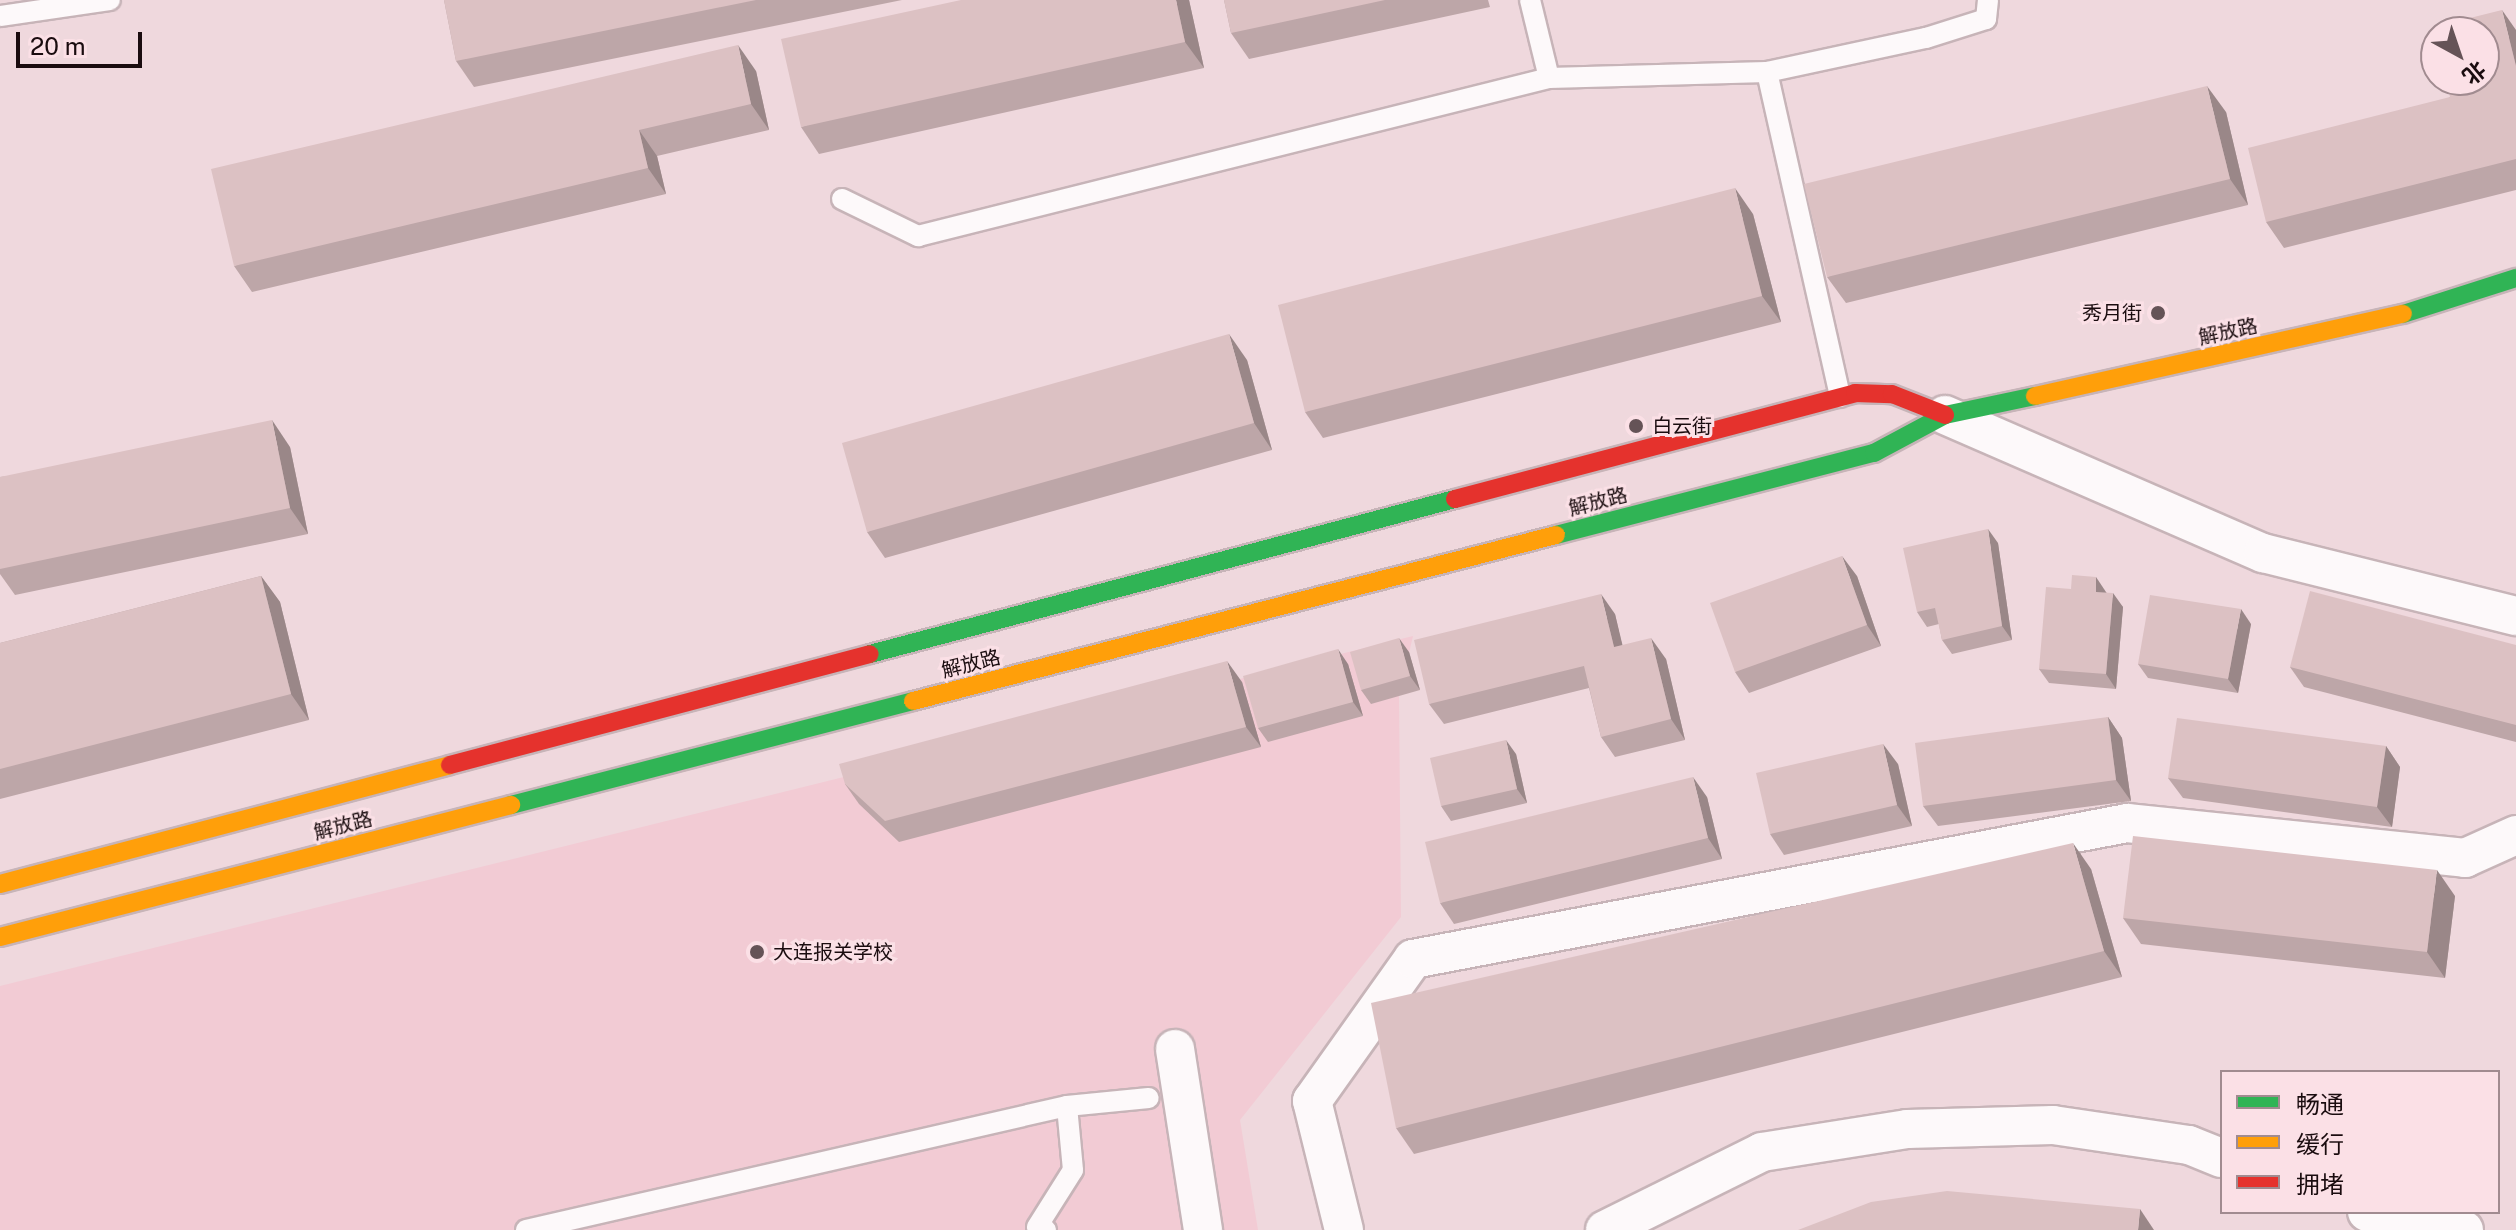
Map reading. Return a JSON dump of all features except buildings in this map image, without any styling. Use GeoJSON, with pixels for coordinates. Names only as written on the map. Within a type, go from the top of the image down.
{"type":"FeatureCollection","features":[{"type":"Feature","properties":{"kind":"main road","name":"解放路"},"geometry":{"type":"LineString","coordinates":[[0,937],[1874,453],[1945,415],[2373,323],[2516,278]]}},
{"type":"Feature","properties":{"kind":"main road","name":"解放路"},"geometry":{"type":"LineString","coordinates":[[0,884],[1840,397],[1892,394],[1945,415]]}},
{"type":"Feature","properties":{"kind":"street"},"geometry":{"type":"LineString","coordinates":[[1945,415],[2263,553],[2516,616]]}},
{"type":"Feature","properties":{"kind":"street"},"geometry":{"type":"LineString","coordinates":[[1344,1230],[1312,1101],[1413,959],[2127,823],[2465,858],[2516,835]]}},
{"type":"Feature","properties":{"kind":"street"},"geometry":{"type":"LineString","coordinates":[[1175,1049],[1203,1230]]}},
{"type":"Feature","properties":{"kind":"street"},"geometry":{"type":"LineString","coordinates":[[1605,1230],[1762,1152],[1907,1129],[2053,1125],[2189,1145],[2220,1157]]}},
{"type":"Feature","properties":{"kind":"street"},"geometry":{"type":"LineString","coordinates":[[2372,1214],[2413,1229],[2464,1230]]}},
{"type":"Feature","properties":{"kind":"lane"},"geometry":{"type":"LineString","coordinates":[[0,16],[110,0]]}},
{"type":"Feature","properties":{"kind":"lane"},"geometry":{"type":"LineString","coordinates":[[1530,0],[1549,78]]}},
{"type":"Feature","properties":{"kind":"lane"},"geometry":{"type":"LineString","coordinates":[[842,199],[918,236],[1549,78],[1767,72],[1986,19],[1988,0]]}},
{"type":"Feature","properties":{"kind":"lane"},"geometry":{"type":"LineString","coordinates":[[1767,72],[1840,397]]}},
{"type":"Feature","properties":{"kind":"lane"},"geometry":{"type":"LineString","coordinates":[[526,1230],[1067,1106],[1149,1098]]}},
{"type":"Feature","properties":{"kind":"lane"},"geometry":{"type":"LineString","coordinates":[[1046,1230],[1037,1227],[1073,1170],[1067,1106]]}},
{"type":"Feature","properties":{"kind":"shaded area","name":"大连报关学校"},"geometry":{"type":"Polygon","coordinates":[[[1413,636],[1399,696],[1401,917],[1240,1120],[1258,1230],[0,1230],[0,986],[1413,636]]]}},
{"type":"Feature","properties":{"kind":"traffic: fast"},"geometry":{"type":"LineString","coordinates":[[2403,314],[2516,278]]}},
{"type":"Feature","properties":{"kind":"traffic: fast"},"geometry":{"type":"LineString","coordinates":[[1556,535],[1874,453],[1945,415],[2035,396]]}},
{"type":"Feature","properties":{"kind":"traffic: fast"},"geometry":{"type":"LineString","coordinates":[[870,654],[1455,499]]}},
{"type":"Feature","properties":{"kind":"traffic: fast"},"geometry":{"type":"LineString","coordinates":[[511,805],[913,701]]}},
{"type":"Feature","properties":{"kind":"traffic: slow"},"geometry":{"type":"LineString","coordinates":[[2035,396],[2403,314]]}},
{"type":"Feature","properties":{"kind":"traffic: slow"},"geometry":{"type":"LineString","coordinates":[[913,701],[1556,535]]}},
{"type":"Feature","properties":{"kind":"traffic: slow"},"geometry":{"type":"LineString","coordinates":[[0,884],[450,765]]}},
{"type":"Feature","properties":{"kind":"traffic: slow"},"geometry":{"type":"LineString","coordinates":[[0,937],[511,805]]}},
{"type":"Feature","properties":{"kind":"traffic: jam"},"geometry":{"type":"LineString","coordinates":[[1455,499],[1855,393],[1892,394],[1945,415]]}},
{"type":"Feature","properties":{"kind":"traffic: jam"},"geometry":{"type":"LineString","coordinates":[[450,765],[870,654]]}},
{"type":"Feature","properties":{"kind":"place","name":"秀月街"},"geometry":{"type":"Point","coordinates":[2158,313]}},
{"type":"Feature","properties":{"kind":"place","name":"白云街"},"geometry":{"type":"Point","coordinates":[1636,426]}},
{"type":"Feature","properties":{"kind":"place","name":"大连报关学校"},"geometry":{"type":"Point","coordinates":[757,952]}}]}
